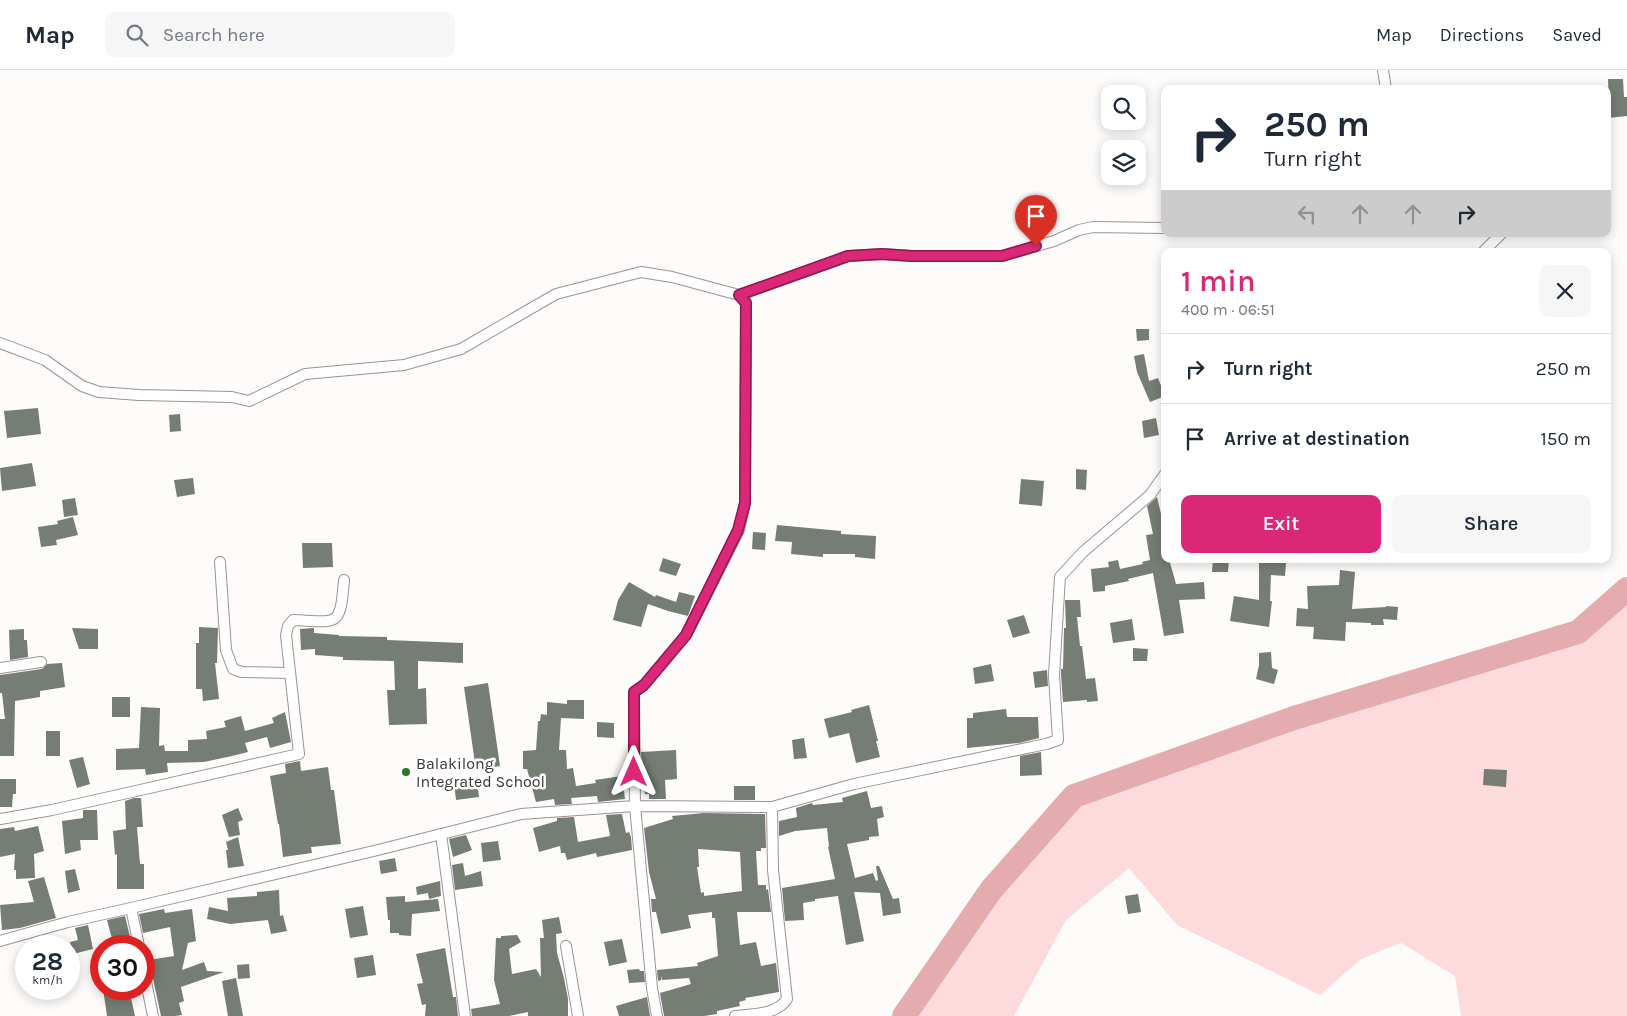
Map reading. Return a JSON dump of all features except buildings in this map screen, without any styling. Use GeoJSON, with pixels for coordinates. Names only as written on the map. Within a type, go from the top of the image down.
{"type":"FeatureCollection","features":[{"type":"Feature","properties":{"kind":"street"},"geometry":{"type":"LineString","coordinates":[[1383,70],[1385,85]]}},
{"type":"Feature","properties":{"kind":"street"},"geometry":{"type":"LineString","coordinates":[[739,295],[848,256],[882,254],[1002,256],[1054,241],[1079,230],[1093,228],[1161,228]]}},
{"type":"Feature","properties":{"kind":"street"},"geometry":{"type":"LineString","coordinates":[[1487,248],[1498,237]]}},
{"type":"Feature","properties":{"kind":"street"},"geometry":{"type":"LineString","coordinates":[[0,343],[45,360],[82,386],[99,392],[232,397],[249,401],[305,374],[404,365],[461,349],[556,294],[641,272],[672,277],[739,295],[746,303],[745,503],[738,530],[686,635],[644,685],[634,692],[635,806],[652,988],[657,1016]]}},
{"type":"Feature","properties":{"kind":"street"},"geometry":{"type":"LineString","coordinates":[[0,941],[68,922],[521,814],[635,806],[772,807],[854,784],[1058,740],[1054,675],[1060,577],[1083,552],[1150,495],[1161,480]]}},
{"type":"Feature","properties":{"kind":"street"},"geometry":{"type":"LineString","coordinates":[[220,562],[226,650],[233,669],[242,672],[290,673]]}},
{"type":"Feature","properties":{"kind":"street"},"geometry":{"type":"LineString","coordinates":[[0,819],[52,810],[299,754],[286,635],[288,626],[293,620],[331,622],[338,617],[342,610],[344,580]]}},
{"type":"Feature","properties":{"kind":"street"},"geometry":{"type":"LineString","coordinates":[[0,668],[41,662]]}},
{"type":"Feature","properties":{"kind":"street"},"geometry":{"type":"LineString","coordinates":[[735,1016],[775,1010],[784,1004],[786,999],[773,870],[772,807]]}},
{"type":"Feature","properties":{"kind":"street"},"geometry":{"type":"LineString","coordinates":[[441,834],[465,1016]]}},
{"type":"Feature","properties":{"kind":"street"},"geometry":{"type":"LineString","coordinates":[[131,908],[137,935]]}},
{"type":"Feature","properties":{"kind":"street"},"geometry":{"type":"LineString","coordinates":[[566,946],[578,1016]]}},
{"type":"Feature","properties":{"kind":"street"},"geometry":{"type":"LineString","coordinates":[[150,1000],[153,1016]]}},
{"type":"Feature","properties":{"kind":"shaded area"},"geometry":{"type":"Polygon","coordinates":[[[1627,589],[1627,1016],[1461,1016],[1455,976],[1401,943],[1361,959],[1320,995],[1177,925],[1129,868],[1066,920],[1014,1016],[904,1016],[991,890],[1074,796],[1578,632],[1627,589]]]}},
{"type":"Feature","properties":{"kind":"waterway"},"geometry":{"type":"LineString","coordinates":[[904,1016],[991,890],[1074,796],[1294,718],[1578,632],[1627,589]]}},
{"type":"Feature","properties":{"kind":"place","name":"Balakilong Integrated School"},"geometry":{"type":"Point","coordinates":[406,772]}},
{"type":"Feature","properties":{"kind":"route"},"geometry":{"type":"LineString","coordinates":[[634,772],[634,692],[644,685],[686,635],[738,530],[745,503],[746,303],[739,295],[848,256],[868,254],[1002,256],[1036,246]]}}]}
